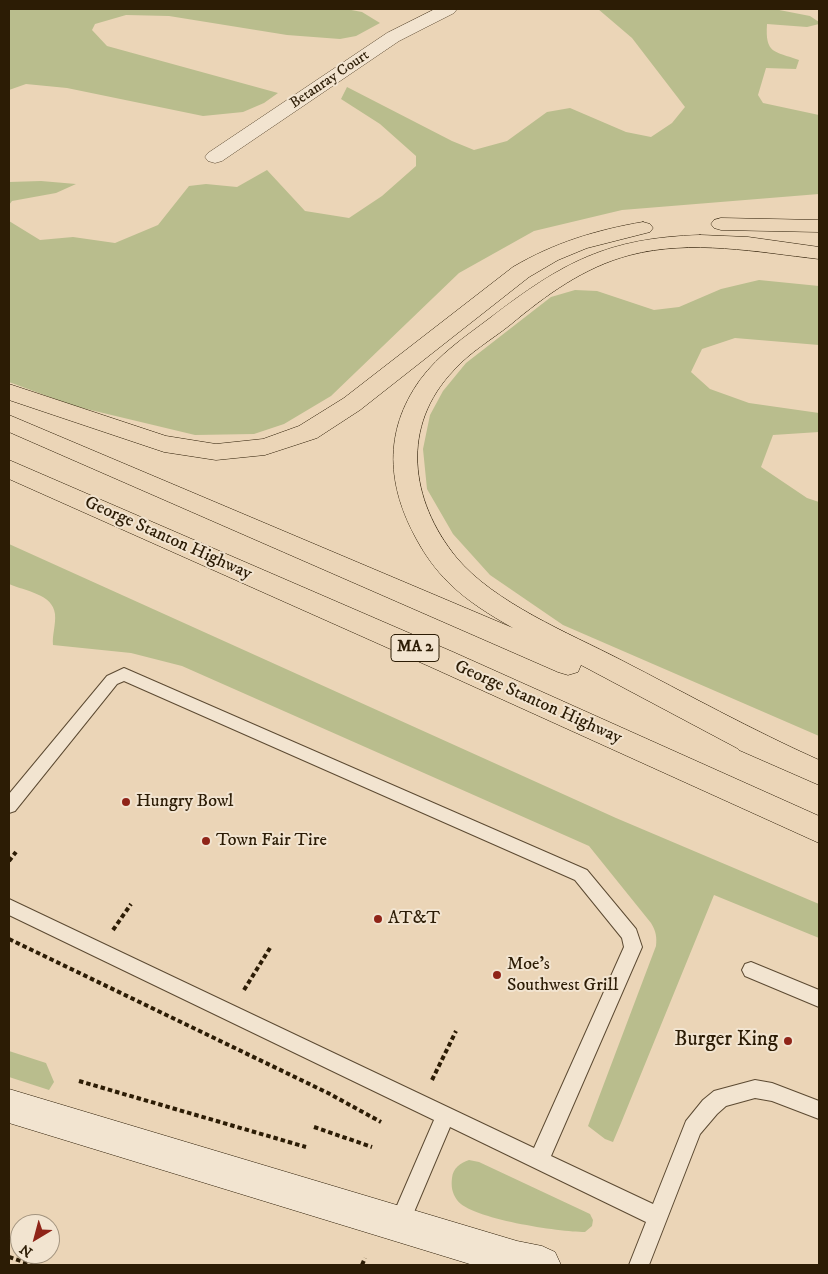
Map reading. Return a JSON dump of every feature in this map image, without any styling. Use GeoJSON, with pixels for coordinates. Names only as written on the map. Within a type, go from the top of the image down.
{"type":"FeatureCollection","features":[{"type":"Feature","properties":{"kind":"highway"},"geometry":{"type":"LineString","coordinates":[[9,392],[164,444],[216,452],[265,447],[308,432],[352,404],[521,272],[543,258],[583,241],[664,225],[819,226]]}},
{"type":"Feature","properties":{"kind":"highway"},"geometry":{"type":"LineString","coordinates":[[766,749],[514,617],[458,576],[430,541],[412,507],[404,474],[405,443],[412,415],[425,390],[445,365],[538,290],[578,266],[614,253],[665,242],[708,240],[819,253]]}},
{"type":"Feature","properties":{"kind":"highway","name":"MA 2"},"geometry":{"type":"LineString","coordinates":[[9,423],[819,773]]}},
{"type":"Feature","properties":{"kind":"highway","name":"George Stanton Highway"},"geometry":{"type":"LineString","coordinates":[[9,468],[443,660],[819,830]]}},
{"type":"Feature","properties":{"kind":"street","name":"Betanray Court"},"geometry":{"type":"LineString","coordinates":[[215,157],[393,37],[448,9]]}},
{"type":"Feature","properties":{"kind":"street"},"geometry":{"type":"LineString","coordinates":[[9,1106],[517,1260],[542,1265]]}},
{"type":"Feature","properties":{"kind":"lane"},"geometry":{"type":"LineString","coordinates":[[9,806],[112,680],[124,674],[581,875],[630,935],[633,947],[539,1160]]}},
{"type":"Feature","properties":{"kind":"lane"},"geometry":{"type":"LineString","coordinates":[[9,907],[658,1217]]}},
{"type":"Feature","properties":{"kind":"lane"},"geometry":{"type":"LineString","coordinates":[[751,970],[819,999]]}},
{"type":"Feature","properties":{"kind":"lane"},"geometry":{"type":"LineString","coordinates":[[640,1265],[693,1128],[721,1098],[755,1089],[772,1092],[819,1110]]}},
{"type":"Feature","properties":{"kind":"lane"},"geometry":{"type":"LineString","coordinates":[[399,1224],[445,1116]]}},
{"type":"Feature","properties":{"kind":"path"},"geometry":{"type":"LineString","coordinates":[[9,861],[16,852]]}},
{"type":"Feature","properties":{"kind":"path"},"geometry":{"type":"LineString","coordinates":[[9,940],[328,1093],[381,1122]]}},
{"type":"Feature","properties":{"kind":"path"},"geometry":{"type":"LineString","coordinates":[[230,1013],[270,948]]}},
{"type":"Feature","properties":{"kind":"path"},"geometry":{"type":"LineString","coordinates":[[421,1104],[456,1031]]}},
{"type":"Feature","properties":{"kind":"path"},"geometry":{"type":"LineString","coordinates":[[79,1081],[306,1147]]}},
{"type":"Feature","properties":{"kind":"path"},"geometry":{"type":"LineString","coordinates":[[314,1127],[372,1147]]}},
{"type":"Feature","properties":{"kind":"path"},"geometry":{"type":"LineString","coordinates":[[9,1257],[33,1265]]}},
{"type":"Feature","properties":{"kind":"path"},"geometry":{"type":"LineString","coordinates":[[362,1265],[365,1258]]}},
{"type":"Feature","properties":{"kind":"green space"},"geometry":{"type":"Polygon","coordinates":[[[9,9],[346,9],[362,12],[380,23],[356,36],[340,39],[287,35],[169,16],[126,15],[95,24],[92,30],[107,46],[278,93],[264,103],[243,112],[203,116],[67,88],[26,84],[9,90],[9,9]]]}},
{"type":"Feature","properties":{"kind":"green space"},"geometry":{"type":"Polygon","coordinates":[[[598,9],[774,9],[810,16],[819,22],[819,24],[807,27],[767,24],[768,41],[773,50],[799,60],[796,69],[766,68],[758,95],[763,103],[819,115],[819,194],[622,210],[534,231],[459,273],[331,396],[284,424],[254,434],[195,435],[74,406],[9,382],[9,221],[40,240],[73,237],[115,243],[158,225],[189,186],[206,184],[237,187],[267,170],[305,211],[349,218],[382,196],[416,166],[416,156],[380,124],[341,99],[347,87],[452,141],[474,150],[507,141],[547,112],[570,108],[626,132],[651,137],[672,123],[685,107],[632,38],[598,9]]]}},
{"type":"Feature","properties":{"kind":"green space"},"geometry":{"type":"Polygon","coordinates":[[[41,181],[76,184],[56,193],[12,201],[9,205],[9,182],[41,181]]]}},
{"type":"Feature","properties":{"kind":"green space"},"geometry":{"type":"Polygon","coordinates":[[[759,280],[819,286],[819,345],[735,338],[702,349],[691,372],[710,389],[749,403],[819,413],[819,432],[773,435],[761,467],[807,498],[819,502],[819,736],[563,625],[490,575],[453,534],[427,489],[423,449],[430,415],[443,391],[466,363],[551,297],[575,290],[597,291],[654,310],[679,307],[721,289],[759,280]]]}},
{"type":"Feature","properties":{"kind":"green space"},"geometry":{"type":"Polygon","coordinates":[[[9,544],[616,818],[819,904],[819,938],[714,895],[613,1142],[605,1139],[588,1126],[656,946],[656,940],[655,931],[651,923],[589,846],[182,666],[131,653],[53,645],[55,614],[53,607],[37,594],[9,584],[9,544]]]}},
{"type":"Feature","properties":{"kind":"green space"},"geometry":{"type":"Polygon","coordinates":[[[9,1051],[46,1063],[54,1082],[49,1090],[9,1077],[9,1051]]]}},
{"type":"Feature","properties":{"kind":"green space"},"geometry":{"type":"Polygon","coordinates":[[[469,1160],[479,1162],[590,1214],[593,1220],[592,1226],[585,1232],[556,1230],[516,1223],[479,1213],[465,1207],[455,1197],[452,1181],[455,1169],[460,1164],[469,1160]]]}},
{"type":"Feature","properties":{"kind":"place","name":"Hungry Bowl"},"geometry":{"type":"Point","coordinates":[126,802]}},
{"type":"Feature","properties":{"kind":"place","name":"Town Fair Tire"},"geometry":{"type":"Point","coordinates":[206,841]}},
{"type":"Feature","properties":{"kind":"place","name":"AT&T"},"geometry":{"type":"Point","coordinates":[378,919]}},
{"type":"Feature","properties":{"kind":"place","name":"Moe's Southwest Grill"},"geometry":{"type":"Point","coordinates":[497,975]}},
{"type":"Feature","properties":{"kind":"place","name":"Burger King"},"geometry":{"type":"Point","coordinates":[788,1041]}}]}
